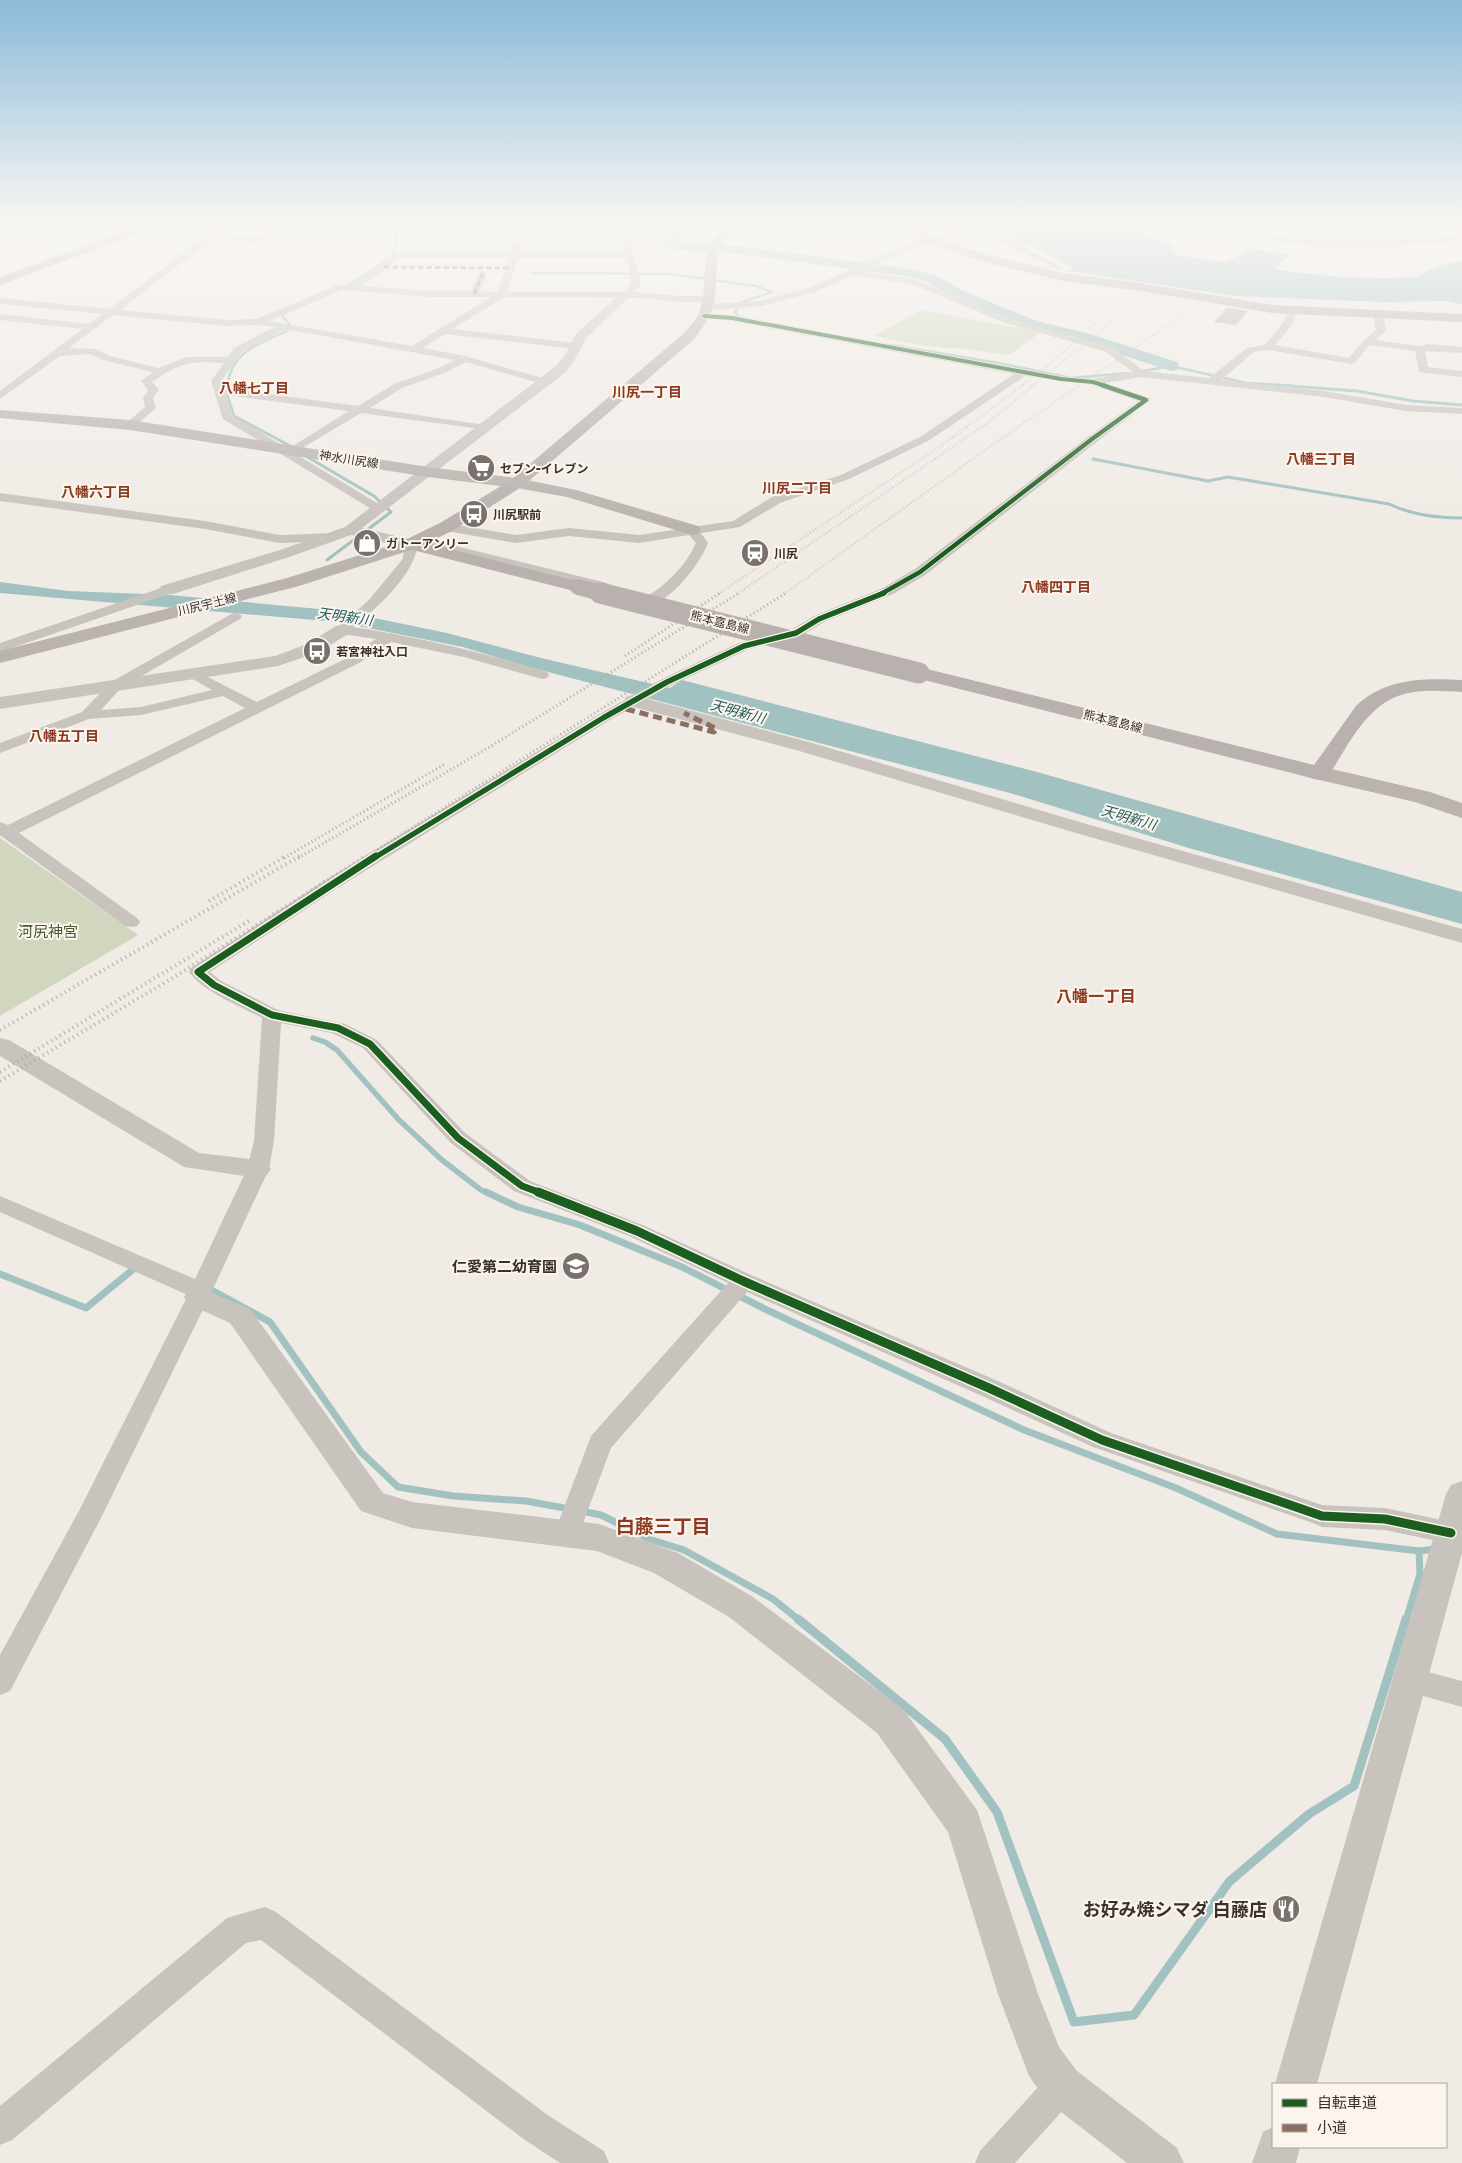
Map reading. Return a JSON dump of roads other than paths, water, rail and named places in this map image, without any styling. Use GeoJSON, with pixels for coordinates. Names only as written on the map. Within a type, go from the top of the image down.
{"type":"FeatureCollection","features":[{"type":"Feature","properties":{"kind":"main road"},"geometry":{"type":"LineString","coordinates":[[412,544],[446,527],[517,483],[687,338],[696,324]]}},
{"type":"Feature","properties":{"kind":"main road","name":"神水川尻線"},"geometry":{"type":"LineString","coordinates":[[0,414],[130,425],[428,472],[517,483],[570,493],[692,530]]}},
{"type":"Feature","properties":{"kind":"main road","name":"熊本嘉島線"},"geometry":{"type":"LineString","coordinates":[[412,544],[919,673],[1319,772]]}},
{"type":"Feature","properties":{"kind":"main road","name":"川尻宇土線"},"geometry":{"type":"LineString","coordinates":[[0,657],[346,566],[412,544]]}},
{"type":"Feature","properties":{"kind":"main road"},"geometry":{"type":"LineString","coordinates":[[1462,686],[1414,686],[1395,690],[1378,697],[1361,714],[1319,772],[1422,797],[1462,811]]}},
{"type":"Feature","properties":{"kind":"street"},"geometry":{"type":"LineString","coordinates":[[65,324],[90,327]]}},
{"type":"Feature","properties":{"kind":"street"},"geometry":{"type":"LineString","coordinates":[[0,396],[94,324]]}},
{"type":"Feature","properties":{"kind":"street"},"geometry":{"type":"LineString","coordinates":[[270,324],[465,359],[546,382]]}},
{"type":"Feature","properties":{"kind":"street"},"geometry":{"type":"LineString","coordinates":[[416,349],[455,324]]}},
{"type":"Feature","properties":{"kind":"street"},"geometry":{"type":"LineString","coordinates":[[0,648],[168,590],[334,537],[350,530],[546,382],[561,369],[571,356],[580,337],[592,324]]}},
{"type":"Feature","properties":{"kind":"street"},"geometry":{"type":"LineString","coordinates":[[758,324],[1022,372],[1093,382],[1146,400],[912,577],[888,591],[819,620],[796,633],[744,646],[635,700],[333,883],[198,972],[214,985],[272,1015],[338,1028],[370,1044],[458,1138],[522,1186],[637,1232],[1102,1440],[1322,1516],[1385,1519],[1451,1533]]}},
{"type":"Feature","properties":{"kind":"street"},"geometry":{"type":"LineString","coordinates":[[1018,324],[1108,349],[1135,368],[1140,374]]}},
{"type":"Feature","properties":{"kind":"street"},"geometry":{"type":"LineString","coordinates":[[1268,347],[1287,324]]}},
{"type":"Feature","properties":{"kind":"street"},"geometry":{"type":"LineString","coordinates":[[1214,379],[1251,350],[1268,347],[1351,361],[1367,342],[1381,331],[1380,324]]}},
{"type":"Feature","properties":{"kind":"street"},"geometry":{"type":"LineString","coordinates":[[284,326],[238,350],[216,381],[227,416],[286,449],[378,509]]}},
{"type":"Feature","properties":{"kind":"street"},"geometry":{"type":"LineString","coordinates":[[444,331],[576,346]]}},
{"type":"Feature","properties":{"kind":"street"},"geometry":{"type":"LineString","coordinates":[[1367,342],[1420,349],[1428,347],[1462,350]]}},
{"type":"Feature","properties":{"kind":"street"},"geometry":{"type":"LineString","coordinates":[[1420,349],[1423,370],[1462,374]]}},
{"type":"Feature","properties":{"kind":"street"},"geometry":{"type":"LineString","coordinates":[[56,353],[86,351],[161,371]]}},
{"type":"Feature","properties":{"kind":"street"},"geometry":{"type":"LineString","coordinates":[[130,425],[151,408],[148,398],[154,390],[146,381],[174,362],[185,358],[231,360]]}},
{"type":"Feature","properties":{"kind":"street"},"geometry":{"type":"LineString","coordinates":[[286,449],[398,386],[443,370],[465,359]]}},
{"type":"Feature","properties":{"kind":"street"},"geometry":{"type":"LineString","coordinates":[[446,527],[516,539],[569,532],[639,539],[736,524],[776,500],[844,477],[924,439],[1022,372]]}},
{"type":"Feature","properties":{"kind":"street"},"geometry":{"type":"LineString","coordinates":[[1093,382],[1140,374],[1214,379],[1324,394],[1406,408],[1462,411]]}},
{"type":"Feature","properties":{"kind":"street"},"geometry":{"type":"LineString","coordinates":[[219,391],[360,409],[485,428]]}},
{"type":"Feature","properties":{"kind":"street"},"geometry":{"type":"LineString","coordinates":[[0,497],[205,525],[280,539],[334,537]]}},
{"type":"Feature","properties":{"kind":"street"},"geometry":{"type":"LineString","coordinates":[[350,530],[412,544],[442,556],[639,607],[655,599],[691,566],[702,544],[692,530]]}},
{"type":"Feature","properties":{"kind":"street"},"geometry":{"type":"LineString","coordinates":[[0,703],[278,662],[313,648],[342,630],[373,604],[408,561],[412,544]]}},
{"type":"Feature","properties":{"kind":"street"},"geometry":{"type":"LineString","coordinates":[[87,715],[116,685],[235,616]]}},
{"type":"Feature","properties":{"kind":"street"},"geometry":{"type":"LineString","coordinates":[[342,630],[390,636],[472,654],[542,675]]}},
{"type":"Feature","properties":{"kind":"street"},"geometry":{"type":"LineString","coordinates":[[131,922],[4,830],[258,709],[354,660],[390,636]]}},
{"type":"Feature","properties":{"kind":"street"},"geometry":{"type":"LineString","coordinates":[[194,674],[258,709]]}},
{"type":"Feature","properties":{"kind":"street"},"geometry":{"type":"LineString","coordinates":[[0,748],[87,715],[141,711],[225,692]]}},
{"type":"Feature","properties":{"kind":"street"},"geometry":{"type":"LineString","coordinates":[[635,700],[837,755],[1081,828],[1462,936]]}},
{"type":"Feature","properties":{"kind":"street"},"geometry":{"type":"LineString","coordinates":[[2,1672],[89,1516],[200,1294],[258,1169],[264,1141],[272,1015]]}},
{"type":"Feature","properties":{"kind":"street"},"geometry":{"type":"LineString","coordinates":[[0,1045],[79,1094],[193,1160],[258,1169]]}},
{"type":"Feature","properties":{"kind":"street"},"geometry":{"type":"LineString","coordinates":[[0,1203],[200,1294],[240,1316],[372,1502],[412,1515],[599,1538],[666,1563],[741,1607],[890,1721],[964,1823],[1018,1994],[1044,2061],[1062,2086],[1162,2163]]}},
{"type":"Feature","properties":{"kind":"street"},"geometry":{"type":"LineString","coordinates":[[567,1534],[600,1443],[743,1281]]}},
{"type":"Feature","properties":{"kind":"street"},"geometry":{"type":"LineString","coordinates":[[1296,2083],[1462,1494]]}},
{"type":"Feature","properties":{"kind":"street"},"geometry":{"type":"LineString","coordinates":[[1409,1680],[1462,1694]]}},
{"type":"Feature","properties":{"kind":"street"},"geometry":{"type":"LineString","coordinates":[[0,2128],[238,1929],[265,1923],[538,2128],[592,2163]]}},
{"type":"Feature","properties":{"kind":"street"},"geometry":{"type":"LineString","coordinates":[[992,2163],[1062,2086]]}},
{"type":"Feature","properties":{"kind":"street"},"geometry":{"type":"LineString","coordinates":[[1274,2163],[1278,2148]]}},
{"type":"Feature","properties":{"kind":"water","name":"天明新川"},"geometry":{"type":"Polygon","coordinates":[[[0,582],[68,591],[170,595],[319,609],[447,633],[541,658],[670,688],[682,680],[1037,772],[1462,892],[1462,924],[1192,849],[1010,793],[525,666],[463,647],[338,622],[0,593],[0,582]]]}},
{"type":"Feature","properties":{"kind":"waterway"},"geometry":{"type":"LineString","coordinates":[[227,386],[234,364],[248,350],[287,331],[289,324]]}},
{"type":"Feature","properties":{"kind":"waterway"},"geometry":{"type":"LineString","coordinates":[[1029,324],[1084,337],[1171,366]]}},
{"type":"Feature","properties":{"kind":"waterway"},"geometry":{"type":"LineString","coordinates":[[891,345],[999,363],[1071,378],[1129,373]]}},
{"type":"Feature","properties":{"kind":"waterway"},"geometry":{"type":"LineString","coordinates":[[1138,372],[1171,366],[1246,383],[1294,386]]}},
{"type":"Feature","properties":{"kind":"waterway"},"geometry":{"type":"LineString","coordinates":[[227,385],[226,392],[234,416],[294,448]]}},
{"type":"Feature","properties":{"kind":"waterway"},"geometry":{"type":"LineString","coordinates":[[1277,385],[1357,391],[1413,401],[1462,405]]}},
{"type":"Feature","properties":{"kind":"waterway"},"geometry":{"type":"LineString","coordinates":[[304,455],[374,496],[391,512],[327,560]]}},
{"type":"Feature","properties":{"kind":"waterway"},"geometry":{"type":"LineString","coordinates":[[1093,459],[1208,481],[1228,477],[1389,504],[1406,511],[1424,515],[1462,518]]}},
{"type":"Feature","properties":{"kind":"waterway"},"geometry":{"type":"LineString","coordinates":[[313,1038],[325,1042],[337,1050],[399,1120],[442,1160],[481,1190],[488,1193]]}},
{"type":"Feature","properties":{"kind":"waterway"},"geometry":{"type":"LineString","coordinates":[[486,1192],[518,1207],[580,1225],[682,1267],[767,1310],[1024,1430],[1176,1488],[1277,1534],[1419,1551]]}},
{"type":"Feature","properties":{"kind":"waterway"},"geometry":{"type":"LineString","coordinates":[[0,1274],[86,1308],[136,1267]]}},
{"type":"Feature","properties":{"kind":"waterway"},"geometry":{"type":"LineString","coordinates":[[206,1287],[270,1322],[361,1452],[398,1487],[453,1496],[526,1501],[570,1509]]}},
{"type":"Feature","properties":{"kind":"waterway"},"geometry":{"type":"LineString","coordinates":[[581,1511],[601,1515],[649,1539],[684,1550],[773,1599],[799,1620]]}},
{"type":"Feature","properties":{"kind":"waterway"},"geometry":{"type":"LineString","coordinates":[[1419,1551],[1437,1549]]}},
{"type":"Feature","properties":{"kind":"waterway"},"geometry":{"type":"LineString","coordinates":[[1406,1620],[1420,1574],[1419,1551]]}},
{"type":"Feature","properties":{"kind":"waterway"},"geometry":{"type":"LineString","coordinates":[[798,1619],[945,1739],[997,1812],[1074,2022],[1134,2015],[1229,1882],[1309,1814],[1354,1786],[1406,1619]]}},
{"type":"Feature","properties":{"kind":"railway"},"geometry":{"type":"LineString","coordinates":[[1021,386],[1043,370],[1094,324]]}},
{"type":"Feature","properties":{"kind":"railway"},"geometry":{"type":"LineString","coordinates":[[1032,386],[1109,324]]}},
{"type":"Feature","properties":{"kind":"railway"},"geometry":{"type":"LineString","coordinates":[[1078,386],[1169,324]]}},
{"type":"Feature","properties":{"kind":"railway"},"geometry":{"type":"LineString","coordinates":[[718,594],[945,443],[1023,385]]}},
{"type":"Feature","properties":{"kind":"railway"},"geometry":{"type":"LineString","coordinates":[[737,594],[986,424],[1034,385]]}},
{"type":"Feature","properties":{"kind":"railway"},"geometry":{"type":"LineString","coordinates":[[784,594],[985,450],[1080,385]]}},
{"type":"Feature","properties":{"kind":"railway"},"geometry":{"type":"LineString","coordinates":[[625,656],[720,593]]}},
{"type":"Feature","properties":{"kind":"railway"},"geometry":{"type":"LineString","coordinates":[[298,858],[488,748],[739,593]]}},
{"type":"Feature","properties":{"kind":"railway"},"geometry":{"type":"LineString","coordinates":[[364,858],[786,593]]}},
{"type":"Feature","properties":{"kind":"railway"},"geometry":{"type":"LineString","coordinates":[[284,858],[445,764]]}},
{"type":"Feature","properties":{"kind":"railway"},"geometry":{"type":"LineString","coordinates":[[209,901],[286,856]]}},
{"type":"Feature","properties":{"kind":"railway"},"geometry":{"type":"LineString","coordinates":[[0,1030],[300,856]]}},
{"type":"Feature","properties":{"kind":"railway"},"geometry":{"type":"LineString","coordinates":[[0,1081],[176,976],[366,856]]}},
{"type":"Feature","properties":{"kind":"railway"},"geometry":{"type":"LineString","coordinates":[[0,1072],[252,919]]}},
{"type":"Feature","properties":{"kind":"place","name":"セブン-イレブン"},"geometry":{"type":"Point","coordinates":[481,468]}},
{"type":"Feature","properties":{"kind":"place","name":"川尻駅前"},"geometry":{"type":"Point","coordinates":[474,514]}},
{"type":"Feature","properties":{"kind":"place","name":"ガトーアンリー"},"geometry":{"type":"Point","coordinates":[367,543]}},
{"type":"Feature","properties":{"kind":"place","name":"川尻"},"geometry":{"type":"Point","coordinates":[755,553]}},
{"type":"Feature","properties":{"kind":"place","name":"若宮神社入口"},"geometry":{"type":"Point","coordinates":[317,651]}},
{"type":"Feature","properties":{"kind":"place","name":"仁愛第二幼育園"},"geometry":{"type":"Point","coordinates":[576,1266]}},
{"type":"Feature","properties":{"kind":"place","name":"お好み焼シマダ 白藤店"},"geometry":{"type":"Point","coordinates":[1286,1909]}},
{"type":"Feature","properties":{"kind":"district","name":"八幡七丁目"},"geometry":{"type":"Point","coordinates":[254,387]}},
{"type":"Feature","properties":{"kind":"district","name":"川尻一丁目"},"geometry":{"type":"Point","coordinates":[647,391]}},
{"type":"Feature","properties":{"kind":"district","name":"八幡三丁目"},"geometry":{"type":"Point","coordinates":[1321,458]}},
{"type":"Feature","properties":{"kind":"district","name":"川尻二丁目"},"geometry":{"type":"Point","coordinates":[797,487]}},
{"type":"Feature","properties":{"kind":"district","name":"八幡六丁目"},"geometry":{"type":"Point","coordinates":[96,491]}},
{"type":"Feature","properties":{"kind":"district","name":"八幡四丁目"},"geometry":{"type":"Point","coordinates":[1056,586]}},
{"type":"Feature","properties":{"kind":"district","name":"八幡五丁目"},"geometry":{"type":"Point","coordinates":[64,735]}},
{"type":"Feature","properties":{"kind":"district","name":"八幡一丁目"},"geometry":{"type":"Point","coordinates":[1096,996]}},
{"type":"Feature","properties":{"kind":"district","name":"白藤三丁目"},"geometry":{"type":"Point","coordinates":[663,1525]}},
{"type":"Feature","properties":{"kind":"park label","name":"河尻神宮"},"geometry":{"type":"Point","coordinates":[48,931]}}]}
